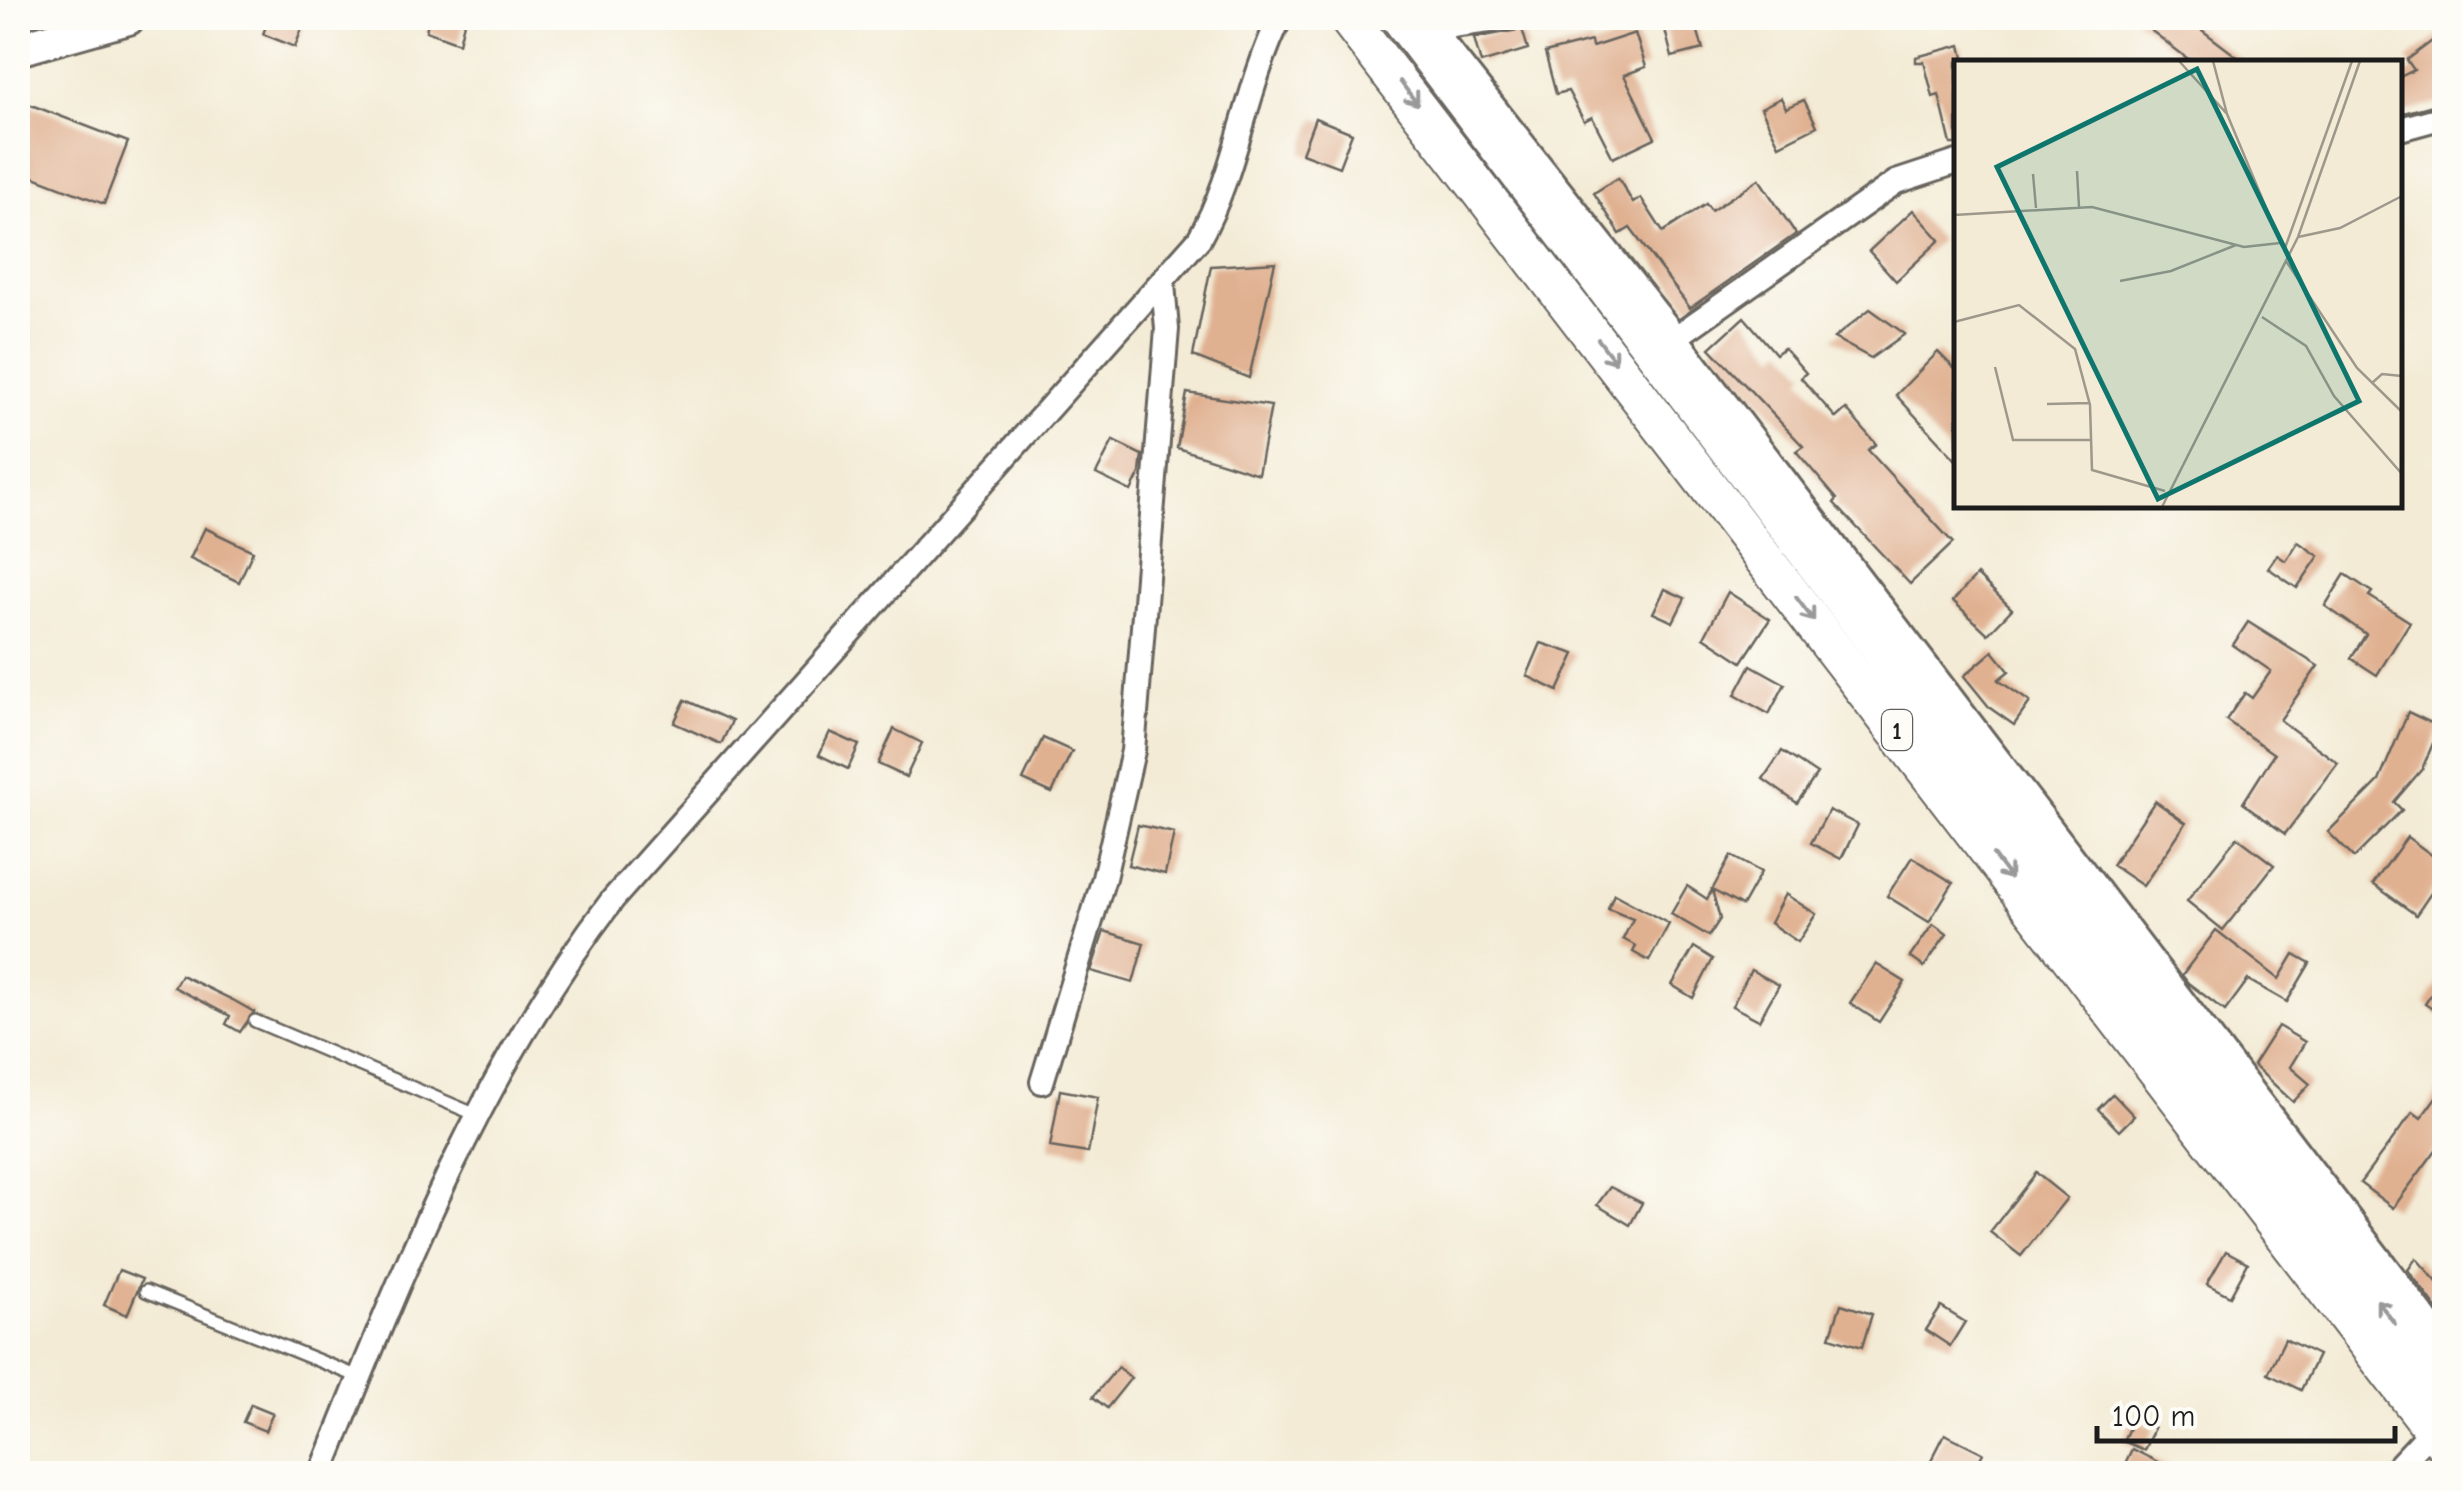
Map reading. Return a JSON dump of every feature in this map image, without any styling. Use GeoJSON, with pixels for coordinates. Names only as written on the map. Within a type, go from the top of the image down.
{"type":"FeatureCollection","features":[{"type":"Feature","properties":{"kind":"main road","name":"1"},"geometry":{"type":"LineString","coordinates":[[1348,18],[2439,1436]]}},
{"type":"Feature","properties":{"kind":"main road","name":"1"},"geometry":{"type":"LineString","coordinates":[[1415,26],[2444,1390]]}},
{"type":"Feature","properties":{"kind":"street"},"geometry":{"type":"LineString","coordinates":[[18,49],[128,18]]}},
{"type":"Feature","properties":{"kind":"street"},"geometry":{"type":"LineString","coordinates":[[321,1474],[415,1244],[479,1116],[563,964],[613,900],[1163,284],[1212,217],[1260,59],[1280,18]]}},
{"type":"Feature","properties":{"kind":"street"},"geometry":{"type":"LineString","coordinates":[[1415,26],[1512,18]]}},
{"type":"Feature","properties":{"kind":"street"},"geometry":{"type":"LineString","coordinates":[[1415,26],[1676,337],[2444,1342]]}},
{"type":"Feature","properties":{"kind":"street"},"geometry":{"type":"LineString","coordinates":[[2402,128],[2444,117]]}},
{"type":"Feature","properties":{"kind":"street"},"geometry":{"type":"LineString","coordinates":[[1676,337],[1896,182],[1954,163]]}},
{"type":"Feature","properties":{"kind":"street"},"geometry":{"type":"LineString","coordinates":[[1042,1082],[1104,878],[1132,751],[1167,330],[1163,284]]}},
{"type":"Feature","properties":{"kind":"street"},"geometry":{"type":"LineString","coordinates":[[2392,1474],[2439,1436]]}},
{"type":"Feature","properties":{"kind":"lane"},"geometry":{"type":"LineString","coordinates":[[256,1021],[479,1116]]}},
{"type":"Feature","properties":{"kind":"lane"},"geometry":{"type":"LineString","coordinates":[[146,1290],[359,1377]]}},
{"type":"Feature","properties":{"kind":"building"},"geometry":{"type":"Polygon","coordinates":[[[269,18],[306,18],[295,47],[263,34],[269,18]]]}},
{"type":"Feature","properties":{"kind":"building"},"geometry":{"type":"Polygon","coordinates":[[[429,18],[465,18],[459,43],[426,31],[429,18]]]}},
{"type":"Feature","properties":{"kind":"building"},"geometry":{"type":"Polygon","coordinates":[[[1662,18],[1694,18],[1703,49],[1672,57],[1662,18]]]}},
{"type":"Feature","properties":{"kind":"building"},"geometry":{"type":"Polygon","coordinates":[[[2135,18],[2186,18],[2241,60],[2189,60],[2135,18]]]}},
{"type":"Feature","properties":{"kind":"building"},"geometry":{"type":"Polygon","coordinates":[[[1522,29],[1528,49],[1481,63],[1474,38],[1522,29]]]}},
{"type":"Feature","properties":{"kind":"building"},"geometry":{"type":"Polygon","coordinates":[[[2444,32],[2444,102],[2402,113],[2402,76],[2414,70],[2407,60],[2444,32]]]}},
{"type":"Feature","properties":{"kind":"building"},"geometry":{"type":"Polygon","coordinates":[[[1635,33],[1646,67],[1624,75],[1655,138],[1613,158],[1592,117],[1584,121],[1568,91],[1556,94],[1545,53],[1591,41],[1592,47],[1635,33]]]}},
{"type":"Feature","properties":{"kind":"building"},"geometry":{"type":"Polygon","coordinates":[[[1961,45],[1965,60],[1954,60],[1954,144],[1939,95],[1933,97],[1924,62],[1916,62],[1916,57],[1961,45]]]}},
{"type":"Feature","properties":{"kind":"building"},"geometry":{"type":"Polygon","coordinates":[[[1781,98],[1786,108],[1804,100],[1817,126],[1779,145],[1761,108],[1781,98]]]}},
{"type":"Feature","properties":{"kind":"building"},"geometry":{"type":"Polygon","coordinates":[[[18,100],[128,142],[104,204],[18,171],[18,100]]]}},
{"type":"Feature","properties":{"kind":"building"},"geometry":{"type":"Polygon","coordinates":[[[1315,118],[1352,133],[1339,167],[1302,153],[1315,118]]]}},
{"type":"Feature","properties":{"kind":"building"},"geometry":{"type":"Polygon","coordinates":[[[1618,178],[1633,203],[1641,198],[1663,232],[1706,204],[1711,211],[1759,179],[1796,234],[1690,308],[1630,228],[1620,234],[1594,193],[1618,178]]]}},
{"type":"Feature","properties":{"kind":"building"},"geometry":{"type":"Polygon","coordinates":[[[1913,210],[1940,240],[1896,281],[1869,251],[1913,210]]]}},
{"type":"Feature","properties":{"kind":"building"},"geometry":{"type":"Polygon","coordinates":[[[1275,262],[1249,378],[1193,356],[1211,266],[1275,262]]]}},
{"type":"Feature","properties":{"kind":"building"},"geometry":{"type":"Polygon","coordinates":[[[1870,309],[1905,334],[1871,358],[1834,338],[1870,309]]]}},
{"type":"Feature","properties":{"kind":"building"},"geometry":{"type":"Polygon","coordinates":[[[1744,317],[1776,354],[1784,348],[1806,373],[1801,378],[1836,418],[1846,409],[1876,444],[1868,450],[1953,543],[1910,584],[1834,503],[1837,499],[1796,451],[1803,446],[1710,348],[1744,317]]]}},
{"type":"Feature","properties":{"kind":"building"},"geometry":{"type":"Polygon","coordinates":[[[1938,352],[1954,368],[1954,458],[1896,395],[1938,352]]]}},
{"type":"Feature","properties":{"kind":"building"},"geometry":{"type":"Polygon","coordinates":[[[1187,393],[1271,406],[1258,474],[1177,448],[1187,393]]]}},
{"type":"Feature","properties":{"kind":"building"},"geometry":{"type":"Polygon","coordinates":[[[1113,441],[1142,455],[1140,473],[1131,491],[1096,474],[1113,441]]]}},
{"type":"Feature","properties":{"kind":"building"},"geometry":{"type":"Polygon","coordinates":[[[205,528],[253,551],[239,582],[190,559],[205,528]]]}},
{"type":"Feature","properties":{"kind":"building"},"geometry":{"type":"Polygon","coordinates":[[[2298,542],[2319,556],[2297,588],[2268,568],[2277,555],[2286,561],[2298,542]]]}},
{"type":"Feature","properties":{"kind":"building"},"geometry":{"type":"Polygon","coordinates":[[[2345,574],[2372,592],[2369,596],[2410,622],[2377,675],[2351,658],[2366,634],[2325,606],[2345,574]]]}},
{"type":"Feature","properties":{"kind":"building"},"geometry":{"type":"Polygon","coordinates":[[[1977,575],[2012,609],[1988,634],[1953,601],[1977,575]]]}},
{"type":"Feature","properties":{"kind":"building"},"geometry":{"type":"Polygon","coordinates":[[[1665,589],[1685,598],[1673,622],[1653,613],[1665,589]]]}},
{"type":"Feature","properties":{"kind":"building"},"geometry":{"type":"Polygon","coordinates":[[[1728,592],[1770,619],[1742,662],[1704,637],[1728,592]]]}},
{"type":"Feature","properties":{"kind":"building"},"geometry":{"type":"Polygon","coordinates":[[[2248,622],[2318,666],[2280,720],[2338,763],[2285,834],[2243,803],[2274,754],[2226,720],[2245,693],[2252,698],[2271,671],[2233,645],[2248,622]]]}},
{"type":"Feature","properties":{"kind":"building"},"geometry":{"type":"Polygon","coordinates":[[[1541,643],[1575,654],[1558,691],[1527,676],[1541,643]]]}},
{"type":"Feature","properties":{"kind":"building"},"geometry":{"type":"Polygon","coordinates":[[[1993,651],[2009,671],[1998,680],[2030,702],[2014,725],[1990,708],[1964,676],[1993,651]]]}},
{"type":"Feature","properties":{"kind":"building"},"geometry":{"type":"Polygon","coordinates":[[[1751,665],[1785,684],[1769,714],[1735,695],[1751,665]]]}},
{"type":"Feature","properties":{"kind":"building"},"geometry":{"type":"Polygon","coordinates":[[[685,700],[732,721],[721,744],[674,723],[685,700]]]}},
{"type":"Feature","properties":{"kind":"building"},"geometry":{"type":"Polygon","coordinates":[[[2408,712],[2440,727],[2422,769],[2394,802],[2402,810],[2354,858],[2328,832],[2379,781],[2408,712]]]}},
{"type":"Feature","properties":{"kind":"building"},"geometry":{"type":"Polygon","coordinates":[[[894,729],[922,743],[906,777],[878,764],[894,729]]]}},
{"type":"Feature","properties":{"kind":"building"},"geometry":{"type":"Polygon","coordinates":[[[830,732],[859,745],[848,769],[819,755],[830,732]]]}},
{"type":"Feature","properties":{"kind":"building"},"geometry":{"type":"Polygon","coordinates":[[[1043,738],[1072,751],[1052,793],[1023,780],[1043,738]]]}},
{"type":"Feature","properties":{"kind":"building"},"geometry":{"type":"Polygon","coordinates":[[[1782,751],[1817,774],[1797,803],[1763,779],[1782,751]]]}},
{"type":"Feature","properties":{"kind":"building"},"geometry":{"type":"Polygon","coordinates":[[[2155,801],[2186,823],[2143,886],[2112,865],[2155,801]]]}},
{"type":"Feature","properties":{"kind":"building"},"geometry":{"type":"Polygon","coordinates":[[[1829,810],[1858,825],[1841,859],[1811,843],[1829,810]]]}},
{"type":"Feature","properties":{"kind":"building"},"geometry":{"type":"Polygon","coordinates":[[[1138,825],[1174,833],[1165,874],[1128,865],[1138,825]]]}},
{"type":"Feature","properties":{"kind":"building"},"geometry":{"type":"Polygon","coordinates":[[[2237,837],[2274,865],[2223,930],[2187,901],[2237,837]]]}},
{"type":"Feature","properties":{"kind":"building"},"geometry":{"type":"Polygon","coordinates":[[[2407,837],[2444,864],[2444,874],[2416,915],[2373,884],[2407,837]]]}},
{"type":"Feature","properties":{"kind":"building"},"geometry":{"type":"Polygon","coordinates":[[[1731,856],[1761,872],[1742,906],[1712,890],[1731,856]]]}},
{"type":"Feature","properties":{"kind":"building"},"geometry":{"type":"Polygon","coordinates":[[[1912,857],[1953,883],[1929,922],[1887,896],[1912,857]]]}},
{"type":"Feature","properties":{"kind":"building"},"geometry":{"type":"Polygon","coordinates":[[[1687,886],[1707,899],[1712,890],[1720,919],[1709,936],[1671,914],[1687,886]]]}},
{"type":"Feature","properties":{"kind":"building"},"geometry":{"type":"Polygon","coordinates":[[[1614,894],[1669,924],[1649,961],[1633,952],[1636,946],[1623,939],[1633,919],[1608,909],[1614,894]]]}},
{"type":"Feature","properties":{"kind":"building"},"geometry":{"type":"Polygon","coordinates":[[[1785,894],[1816,914],[1798,942],[1770,923],[1785,894]]]}},
{"type":"Feature","properties":{"kind":"building"},"geometry":{"type":"Polygon","coordinates":[[[1933,924],[1947,934],[1924,967],[1910,957],[1933,924]]]}},
{"type":"Feature","properties":{"kind":"building"},"geometry":{"type":"Polygon","coordinates":[[[2216,930],[2279,979],[2294,954],[2310,963],[2287,1002],[2248,980],[2225,1011],[2188,983],[2182,975],[2216,930]]]}},
{"type":"Feature","properties":{"kind":"building"},"geometry":{"type":"Polygon","coordinates":[[[1104,931],[1144,943],[1133,983],[1091,971],[1104,931]]]}},
{"type":"Feature","properties":{"kind":"building"},"geometry":{"type":"Polygon","coordinates":[[[1694,947],[1713,959],[1693,998],[1672,985],[1694,947]]]}},
{"type":"Feature","properties":{"kind":"building"},"geometry":{"type":"Polygon","coordinates":[[[1876,964],[1905,982],[1879,1022],[1850,1003],[1876,964]]]}},
{"type":"Feature","properties":{"kind":"building"},"geometry":{"type":"Polygon","coordinates":[[[1751,970],[1779,985],[1759,1020],[1732,1006],[1751,970]]]}},
{"type":"Feature","properties":{"kind":"building"},"geometry":{"type":"Polygon","coordinates":[[[181,975],[254,1012],[240,1032],[226,1024],[230,1016],[174,987],[181,975]]]}},
{"type":"Feature","properties":{"kind":"building"},"geometry":{"type":"Polygon","coordinates":[[[2444,975],[2444,1017],[2425,1004],[2444,975]]]}},
{"type":"Feature","properties":{"kind":"building"},"geometry":{"type":"Polygon","coordinates":[[[2278,1026],[2305,1042],[2290,1067],[2310,1084],[2293,1102],[2253,1065],[2278,1026]]]}},
{"type":"Feature","properties":{"kind":"building"},"geometry":{"type":"Polygon","coordinates":[[[2444,1086],[2444,1139],[2393,1208],[2360,1183],[2413,1112],[2421,1118],[2444,1086]]]}},
{"type":"Feature","properties":{"kind":"building"},"geometry":{"type":"Polygon","coordinates":[[[1060,1090],[1098,1097],[1088,1153],[1050,1147],[1060,1090]]]}},
{"type":"Feature","properties":{"kind":"building"},"geometry":{"type":"Polygon","coordinates":[[[2113,1094],[2134,1116],[2119,1131],[2098,1109],[2113,1094]]]}},
{"type":"Feature","properties":{"kind":"building"},"geometry":{"type":"Polygon","coordinates":[[[2036,1173],[2067,1198],[2021,1256],[1990,1232],[2036,1173]]]}},
{"type":"Feature","properties":{"kind":"building"},"geometry":{"type":"Polygon","coordinates":[[[1610,1187],[1642,1203],[1630,1225],[1597,1205],[1610,1187]]]}},
{"type":"Feature","properties":{"kind":"building"},"geometry":{"type":"Polygon","coordinates":[[[2226,1251],[2248,1263],[2230,1296],[2207,1284],[2226,1251]]]}},
{"type":"Feature","properties":{"kind":"building"},"geometry":{"type":"Polygon","coordinates":[[[2416,1258],[2444,1290],[2444,1318],[2408,1270],[2416,1258]]]}},
{"type":"Feature","properties":{"kind":"building"},"geometry":{"type":"Polygon","coordinates":[[[119,1270],[142,1279],[127,1315],[104,1305],[119,1270]]]}},
{"type":"Feature","properties":{"kind":"building"},"geometry":{"type":"Polygon","coordinates":[[[1841,1304],[1872,1314],[1862,1347],[1830,1337],[1841,1304]]]}},
{"type":"Feature","properties":{"kind":"building"},"geometry":{"type":"Polygon","coordinates":[[[1941,1307],[1965,1322],[1950,1346],[1926,1330],[1941,1307]]]}},
{"type":"Feature","properties":{"kind":"building"},"geometry":{"type":"Polygon","coordinates":[[[2285,1339],[2318,1355],[2301,1390],[2268,1374],[2285,1339]]]}},
{"type":"Feature","properties":{"kind":"building"},"geometry":{"type":"Polygon","coordinates":[[[1118,1367],[1131,1378],[1107,1408],[1093,1397],[1118,1367]]]}},
{"type":"Feature","properties":{"kind":"building"},"geometry":{"type":"Polygon","coordinates":[[[251,1404],[273,1413],[265,1431],[243,1422],[251,1404]]]}},
{"type":"Feature","properties":{"kind":"building"},"geometry":{"type":"Polygon","coordinates":[[[2133,1419],[2154,1428],[2144,1450],[2123,1441],[2133,1419]]]}},
{"type":"Feature","properties":{"kind":"building"},"geometry":{"type":"Polygon","coordinates":[[[1945,1434],[1983,1453],[1972,1474],[1937,1474],[1927,1469],[1945,1434]]]}},
{"type":"Feature","properties":{"kind":"building"},"geometry":{"type":"Polygon","coordinates":[[[2132,1449],[2182,1474],[2120,1474],[2132,1449]]]}}]}
